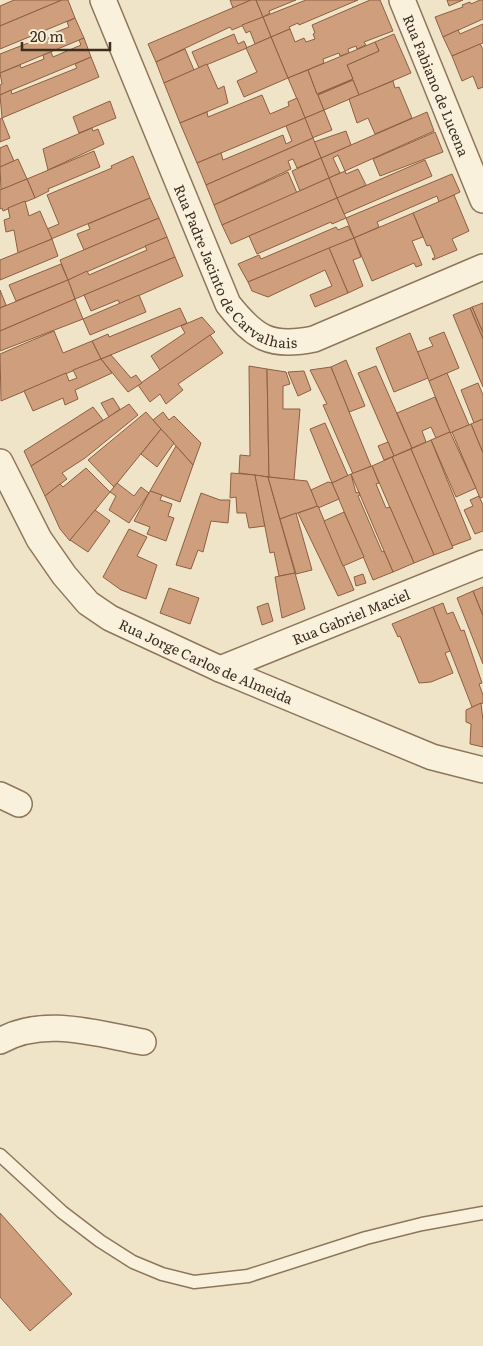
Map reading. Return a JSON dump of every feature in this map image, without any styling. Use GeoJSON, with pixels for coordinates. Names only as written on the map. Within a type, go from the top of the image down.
{"type":"FeatureCollection","features":[{"type":"Feature","properties":{"kind":"street","name":"Rua Padre Jacinto de Carvalhais"},"geometry":{"type":"LineString","coordinates":[[103,0],[228,304],[246,326],[264,337],[288,344],[314,339],[483,267]]}},
{"type":"Feature","properties":{"kind":"street","name":"Rua Fabiano de Lucena"},"geometry":{"type":"LineString","coordinates":[[402,0],[483,200]]}},
{"type":"Feature","properties":{"kind":"street","name":"Rua Jorge Carlos de Almeida"},"geometry":{"type":"LineString","coordinates":[[0,462],[38,539],[64,575],[88,603],[118,624],[220,669],[432,757],[483,770]]}},
{"type":"Feature","properties":{"kind":"street","name":"Rua Gabriel Maciel"},"geometry":{"type":"LineString","coordinates":[[220,669],[483,562]]}},
{"type":"Feature","properties":{"kind":"street"},"geometry":{"type":"LineString","coordinates":[[0,1041],[21,1031],[63,1028],[143,1042]]}},
{"type":"Feature","properties":{"kind":"lane"},"geometry":{"type":"LineString","coordinates":[[0,1155],[62,1212],[100,1241],[133,1262],[162,1274],[194,1282],[248,1276],[366,1238],[422,1224],[483,1214]]}},
{"type":"Feature","properties":{"kind":"building"},"geometry":{"type":"Polygon","coordinates":[[[14,0],[62,0],[0,26],[0,6],[14,0]]]}},
{"type":"Feature","properties":{"kind":"building"},"geometry":{"type":"Polygon","coordinates":[[[62,0],[68,0],[75,18],[0,49],[0,26],[62,0]]]}},
{"type":"Feature","properties":{"kind":"building"},"geometry":{"type":"Polygon","coordinates":[[[230,0],[251,0],[233,8],[230,0]]]}},
{"type":"Feature","properties":{"kind":"building"},"geometry":{"type":"Polygon","coordinates":[[[251,0],[256,0],[263,17],[232,30],[230,27],[156,62],[148,44],[251,0]]]}},
{"type":"Feature","properties":{"kind":"building"},"geometry":{"type":"Polygon","coordinates":[[[256,0],[296,0],[269,11],[270,13],[263,17],[256,0]]]}},
{"type":"Feature","properties":{"kind":"building"},"geometry":{"type":"Polygon","coordinates":[[[306,0],[358,0],[299,25],[298,23],[289,27],[290,29],[271,37],[263,17],[306,0]]]}},
{"type":"Feature","properties":{"kind":"building"},"geometry":{"type":"Polygon","coordinates":[[[370,0],[380,0],[393,31],[364,42],[366,45],[357,49],[356,46],[348,49],[349,53],[340,56],[339,53],[323,59],[324,63],[288,78],[271,37],[290,29],[295,42],[304,38],[306,42],[315,39],[312,25],[370,0]]]}},
{"type":"Feature","properties":{"kind":"building"},"geometry":{"type":"Polygon","coordinates":[[[447,0],[463,0],[449,6],[447,0]]]}},
{"type":"Feature","properties":{"kind":"building"},"geometry":{"type":"Polygon","coordinates":[[[483,0],[483,19],[443,37],[435,17],[463,7],[462,5],[483,0]]]}},
{"type":"Feature","properties":{"kind":"building"},"geometry":{"type":"Polygon","coordinates":[[[263,17],[271,37],[255,44],[250,31],[246,33],[242,25],[263,17]]]}},
{"type":"Feature","properties":{"kind":"building"},"geometry":{"type":"Polygon","coordinates":[[[75,18],[84,38],[0,73],[0,54],[69,27],[67,22],[75,18]]]}},
{"type":"Feature","properties":{"kind":"building"},"geometry":{"type":"Polygon","coordinates":[[[483,24],[483,43],[452,56],[443,37],[458,30],[460,34],[483,24]]]}},
{"type":"Feature","properties":{"kind":"building"},"geometry":{"type":"Polygon","coordinates":[[[234,34],[238,44],[244,41],[247,48],[199,68],[192,52],[234,34]]]}},
{"type":"Feature","properties":{"kind":"building"},"geometry":{"type":"Polygon","coordinates":[[[394,34],[411,73],[359,95],[353,80],[318,95],[324,110],[305,118],[288,78],[308,70],[317,94],[353,79],[347,65],[379,51],[375,42],[394,34]]]}},
{"type":"Feature","properties":{"kind":"building"},"geometry":{"type":"Polygon","coordinates":[[[271,37],[288,78],[244,97],[237,81],[257,72],[246,48],[271,37]]]}},
{"type":"Feature","properties":{"kind":"building"},"geometry":{"type":"Polygon","coordinates":[[[84,38],[91,57],[0,95],[0,85],[2,84],[0,73],[20,65],[21,68],[44,59],[43,55],[51,52],[53,57],[81,45],[79,40],[84,38]]]}},
{"type":"Feature","properties":{"kind":"building"},"geometry":{"type":"Polygon","coordinates":[[[375,42],[379,51],[347,65],[353,79],[317,94],[308,70],[375,42]]]}},
{"type":"Feature","properties":{"kind":"building"},"geometry":{"type":"Polygon","coordinates":[[[480,44],[483,49],[483,87],[478,89],[473,76],[462,81],[452,56],[480,44]]]}},
{"type":"Feature","properties":{"kind":"building"},"geometry":{"type":"Polygon","coordinates":[[[185,49],[194,70],[164,83],[156,62],[185,49]]]}},
{"type":"Feature","properties":{"kind":"building"},"geometry":{"type":"Polygon","coordinates":[[[91,57],[99,77],[2,118],[0,95],[11,90],[12,94],[77,68],[75,64],[91,57]]]}},
{"type":"Feature","properties":{"kind":"building"},"geometry":{"type":"Polygon","coordinates":[[[207,64],[218,89],[224,86],[228,103],[180,123],[164,83],[207,64]]]}},
{"type":"Feature","properties":{"kind":"building"},"geometry":{"type":"Polygon","coordinates":[[[353,80],[359,95],[324,110],[318,95],[353,80]]]}},
{"type":"Feature","properties":{"kind":"building"},"geometry":{"type":"Polygon","coordinates":[[[393,81],[395,88],[399,87],[412,118],[375,134],[368,118],[357,123],[349,99],[393,81]]]}},
{"type":"Feature","properties":{"kind":"building"},"geometry":{"type":"Polygon","coordinates":[[[262,95],[270,114],[289,106],[288,102],[297,98],[305,118],[197,163],[180,123],[207,112],[208,117],[262,95]]]}},
{"type":"Feature","properties":{"kind":"building"},"geometry":{"type":"Polygon","coordinates":[[[110,101],[116,118],[79,133],[73,117],[110,101]]]}},
{"type":"Feature","properties":{"kind":"building"},"geometry":{"type":"Polygon","coordinates":[[[324,110],[332,130],[312,138],[305,118],[324,110]]]}},
{"type":"Feature","properties":{"kind":"building"},"geometry":{"type":"Polygon","coordinates":[[[427,112],[434,131],[345,171],[338,155],[333,158],[340,173],[329,178],[321,158],[427,112]]]}},
{"type":"Feature","properties":{"kind":"building"},"geometry":{"type":"Polygon","coordinates":[[[2,118],[10,138],[0,142],[0,119],[2,118]]]}},
{"type":"Feature","properties":{"kind":"building"},"geometry":{"type":"Polygon","coordinates":[[[305,118],[313,138],[206,185],[197,163],[221,153],[223,160],[283,135],[286,144],[292,141],[286,126],[305,118]]]}},
{"type":"Feature","properties":{"kind":"building"},"geometry":{"type":"Polygon","coordinates":[[[92,128],[93,131],[98,129],[104,144],[48,170],[43,149],[92,128]]]}},
{"type":"Feature","properties":{"kind":"building"},"geometry":{"type":"Polygon","coordinates":[[[346,131],[351,145],[321,158],[314,142],[346,131]]]}},
{"type":"Feature","properties":{"kind":"building"},"geometry":{"type":"Polygon","coordinates":[[[435,132],[443,152],[380,176],[373,159],[435,132]]]}},
{"type":"Feature","properties":{"kind":"building"},"geometry":{"type":"Polygon","coordinates":[[[313,138],[321,158],[297,168],[293,159],[288,161],[291,169],[214,205],[206,185],[313,138]]]}},
{"type":"Feature","properties":{"kind":"building"},"geometry":{"type":"Polygon","coordinates":[[[7,145],[14,161],[0,167],[0,148],[7,145]]]}},
{"type":"Feature","properties":{"kind":"building"},"geometry":{"type":"Polygon","coordinates":[[[94,151],[100,167],[48,189],[49,191],[35,198],[27,179],[94,151]]]}},
{"type":"Feature","properties":{"kind":"building"},"geometry":{"type":"Polygon","coordinates":[[[133,156],[150,198],[51,239],[47,229],[59,224],[47,195],[112,168],[111,166],[133,156]]]}},
{"type":"Feature","properties":{"kind":"building"},"geometry":{"type":"Polygon","coordinates":[[[321,158],[329,178],[300,191],[292,171],[321,158]]]}},
{"type":"Feature","properties":{"kind":"building"},"geometry":{"type":"Polygon","coordinates":[[[18,159],[27,179],[1,190],[0,167],[18,159]]]}},
{"type":"Feature","properties":{"kind":"building"},"geometry":{"type":"Polygon","coordinates":[[[425,160],[432,176],[344,214],[337,198],[425,160]]]}},
{"type":"Feature","properties":{"kind":"building"},"geometry":{"type":"Polygon","coordinates":[[[358,169],[366,185],[337,198],[329,178],[345,171],[346,174],[358,169]]]}},
{"type":"Feature","properties":{"kind":"building"},"geometry":{"type":"Polygon","coordinates":[[[288,172],[297,193],[222,225],[214,205],[288,172]]]}},
{"type":"Feature","properties":{"kind":"building"},"geometry":{"type":"Polygon","coordinates":[[[452,174],[460,192],[439,202],[437,196],[377,222],[379,227],[354,238],[346,218],[452,174]]]}},
{"type":"Feature","properties":{"kind":"building"},"geometry":{"type":"Polygon","coordinates":[[[329,178],[337,198],[231,244],[222,225],[329,178]]]}},
{"type":"Feature","properties":{"kind":"building"},"geometry":{"type":"Polygon","coordinates":[[[27,179],[35,198],[3,211],[2,208],[0,209],[0,190],[27,179]]]}},
{"type":"Feature","properties":{"kind":"building"},"geometry":{"type":"Polygon","coordinates":[[[454,195],[469,231],[452,239],[457,250],[433,260],[435,257],[430,245],[427,246],[413,213],[454,195]]]}},
{"type":"Feature","properties":{"kind":"building"},"geometry":{"type":"Polygon","coordinates":[[[150,198],[159,218],[84,250],[77,234],[90,229],[88,224],[150,198]]]}},
{"type":"Feature","properties":{"kind":"building"},"geometry":{"type":"Polygon","coordinates":[[[337,198],[346,218],[332,224],[331,222],[257,254],[249,236],[337,198]]]}},
{"type":"Feature","properties":{"kind":"building"},"geometry":{"type":"Polygon","coordinates":[[[25,201],[29,216],[40,211],[52,239],[18,253],[14,230],[6,232],[4,220],[10,218],[8,208],[25,201]]]}},
{"type":"Feature","properties":{"kind":"building"},"geometry":{"type":"Polygon","coordinates":[[[413,213],[423,237],[412,241],[422,265],[416,267],[414,263],[372,281],[354,238],[413,213]]]}},
{"type":"Feature","properties":{"kind":"building"},"geometry":{"type":"Polygon","coordinates":[[[159,218],[167,237],[68,280],[60,260],[159,218]]]}},
{"type":"Feature","properties":{"kind":"building"},"geometry":{"type":"Polygon","coordinates":[[[348,226],[354,238],[248,282],[238,264],[259,255],[261,259],[336,227],[338,230],[348,226]]]}},
{"type":"Feature","properties":{"kind":"building"},"geometry":{"type":"Polygon","coordinates":[[[167,237],[175,257],[75,299],[68,280],[87,271],[89,275],[147,250],[145,246],[167,237]]]}},
{"type":"Feature","properties":{"kind":"building"},"geometry":{"type":"Polygon","coordinates":[[[354,238],[361,257],[353,260],[363,286],[348,293],[329,248],[354,238]]]}},
{"type":"Feature","properties":{"kind":"building"},"geometry":{"type":"Polygon","coordinates":[[[52,239],[58,256],[0,280],[0,260],[52,239]]]}},
{"type":"Feature","properties":{"kind":"building"},"geometry":{"type":"Polygon","coordinates":[[[329,248],[348,293],[315,307],[310,295],[332,286],[325,270],[268,297],[252,291],[248,282],[329,248]]]}},
{"type":"Feature","properties":{"kind":"building"},"geometry":{"type":"Polygon","coordinates":[[[175,257],[183,276],[120,304],[118,300],[91,311],[84,295],[175,257]]]}},
{"type":"Feature","properties":{"kind":"building"},"geometry":{"type":"Polygon","coordinates":[[[61,264],[68,280],[16,301],[9,285],[61,264]]]}},
{"type":"Feature","properties":{"kind":"building"},"geometry":{"type":"Polygon","coordinates":[[[68,280],[75,299],[0,331],[0,308],[68,280]]]}},
{"type":"Feature","properties":{"kind":"building"},"geometry":{"type":"Polygon","coordinates":[[[0,290],[6,305],[0,308],[0,290]]]}},
{"type":"Feature","properties":{"kind":"building"},"geometry":{"type":"Polygon","coordinates":[[[139,295],[146,312],[90,335],[83,319],[139,295]]]}},
{"type":"Feature","properties":{"kind":"building"},"geometry":{"type":"Polygon","coordinates":[[[75,299],[83,319],[0,351],[0,331],[75,299]]]}},
{"type":"Feature","properties":{"kind":"building"},"geometry":{"type":"Polygon","coordinates":[[[483,303],[483,333],[472,307],[483,303]]]}},
{"type":"Feature","properties":{"kind":"building"},"geometry":{"type":"Polygon","coordinates":[[[472,307],[483,333],[483,339],[470,308],[472,307]]]}},
{"type":"Feature","properties":{"kind":"building"},"geometry":{"type":"Polygon","coordinates":[[[180,308],[187,323],[101,359],[92,341],[108,334],[109,337],[180,308]]]}},
{"type":"Feature","properties":{"kind":"building"},"geometry":{"type":"Polygon","coordinates":[[[470,308],[483,339],[483,387],[453,315],[470,308]]]}},
{"type":"Feature","properties":{"kind":"building"},"geometry":{"type":"Polygon","coordinates":[[[202,317],[215,332],[160,370],[151,356],[185,333],[181,326],[202,317]]]}},
{"type":"Feature","properties":{"kind":"building"},"geometry":{"type":"Polygon","coordinates":[[[54,331],[63,353],[92,341],[101,359],[1,401],[0,354],[54,331]]]}},
{"type":"Feature","properties":{"kind":"building"},"geometry":{"type":"Polygon","coordinates":[[[444,332],[459,368],[429,381],[417,352],[433,346],[429,338],[444,332]]]}},
{"type":"Feature","properties":{"kind":"building"},"geometry":{"type":"Polygon","coordinates":[[[410,333],[428,378],[394,392],[376,348],[410,333]]]}},
{"type":"Feature","properties":{"kind":"building"},"geometry":{"type":"Polygon","coordinates":[[[210,335],[223,353],[178,384],[183,390],[166,404],[160,394],[150,402],[138,385],[210,335]]]}},
{"type":"Feature","properties":{"kind":"building"},"geometry":{"type":"Polygon","coordinates":[[[111,355],[131,378],[136,375],[142,383],[128,392],[101,359],[111,355]]]}},
{"type":"Feature","properties":{"kind":"building"},"geometry":{"type":"Polygon","coordinates":[[[101,359],[112,373],[75,390],[78,399],[65,405],[63,398],[33,411],[24,391],[66,373],[69,381],[77,378],[73,370],[101,359]]]}},
{"type":"Feature","properties":{"kind":"building"},"geometry":{"type":"Polygon","coordinates":[[[346,360],[365,406],[349,412],[331,367],[346,360]]]}},
{"type":"Feature","properties":{"kind":"building"},"geometry":{"type":"Polygon","coordinates":[[[249,366],[267,369],[269,477],[239,473],[240,455],[250,456],[249,366]]]}},
{"type":"Feature","properties":{"kind":"building"},"geometry":{"type":"Polygon","coordinates":[[[376,366],[412,448],[394,456],[358,373],[376,366]]]}},
{"type":"Feature","properties":{"kind":"building"},"geometry":{"type":"Polygon","coordinates":[[[331,367],[371,466],[353,474],[323,405],[327,404],[310,370],[331,367]]]}},
{"type":"Feature","properties":{"kind":"building"},"geometry":{"type":"Polygon","coordinates":[[[267,369],[286,372],[290,384],[283,386],[283,409],[300,409],[294,480],[269,477],[267,369]]]}},
{"type":"Feature","properties":{"kind":"building"},"geometry":{"type":"Polygon","coordinates":[[[304,371],[311,390],[298,396],[288,372],[304,371]]]}},
{"type":"Feature","properties":{"kind":"building"},"geometry":{"type":"Polygon","coordinates":[[[447,373],[469,425],[450,433],[429,381],[447,373]]]}},
{"type":"Feature","properties":{"kind":"building"},"geometry":{"type":"Polygon","coordinates":[[[478,383],[483,395],[483,419],[474,423],[461,390],[478,383]]]}},
{"type":"Feature","properties":{"kind":"building"},"geometry":{"type":"Polygon","coordinates":[[[435,397],[450,432],[436,438],[431,427],[422,431],[426,442],[412,448],[397,413],[435,397]]]}},
{"type":"Feature","properties":{"kind":"building"},"geometry":{"type":"Polygon","coordinates":[[[113,398],[120,409],[109,417],[101,403],[113,398]]]}},
{"type":"Feature","properties":{"kind":"building"},"geometry":{"type":"Polygon","coordinates":[[[129,404],[138,415],[85,458],[62,473],[67,479],[45,496],[31,466],[129,404]]]}},
{"type":"Feature","properties":{"kind":"building"},"geometry":{"type":"Polygon","coordinates":[[[93,407],[103,420],[31,466],[24,451],[93,407]]]}},
{"type":"Feature","properties":{"kind":"building"},"geometry":{"type":"Polygon","coordinates":[[[146,412],[161,429],[114,487],[88,460],[146,412]]]}},
{"type":"Feature","properties":{"kind":"building"},"geometry":{"type":"Polygon","coordinates":[[[163,412],[169,420],[174,416],[201,443],[193,465],[153,420],[163,412]]]}},
{"type":"Feature","properties":{"kind":"building"},"geometry":{"type":"Polygon","coordinates":[[[483,419],[483,453],[471,424],[483,419]]]}},
{"type":"Feature","properties":{"kind":"building"},"geometry":{"type":"Polygon","coordinates":[[[325,423],[348,476],[332,483],[310,429],[325,423]]]}},
{"type":"Feature","properties":{"kind":"building"},"geometry":{"type":"Polygon","coordinates":[[[471,424],[483,453],[483,497],[480,498],[452,432],[471,424]]]}},
{"type":"Feature","properties":{"kind":"building"},"geometry":{"type":"Polygon","coordinates":[[[161,429],[174,443],[157,467],[141,454],[161,429]]]}},
{"type":"Feature","properties":{"kind":"building"},"geometry":{"type":"Polygon","coordinates":[[[450,432],[476,488],[456,497],[431,440],[450,432]]]}},
{"type":"Feature","properties":{"kind":"building"},"geometry":{"type":"Polygon","coordinates":[[[431,440],[471,539],[452,546],[411,449],[431,440]]]}},
{"type":"Feature","properties":{"kind":"building"},"geometry":{"type":"Polygon","coordinates":[[[388,442],[394,456],[384,460],[378,446],[388,442]]]}},
{"type":"Feature","properties":{"kind":"building"},"geometry":{"type":"Polygon","coordinates":[[[176,446],[193,465],[180,502],[150,491],[176,446]]]}},
{"type":"Feature","properties":{"kind":"building"},"geometry":{"type":"Polygon","coordinates":[[[411,449],[453,548],[434,555],[392,457],[411,449]]]}},
{"type":"Feature","properties":{"kind":"building"},"geometry":{"type":"Polygon","coordinates":[[[392,457],[434,555],[414,563],[372,466],[392,457]]]}},
{"type":"Feature","properties":{"kind":"building"},"geometry":{"type":"Polygon","coordinates":[[[372,466],[379,483],[376,484],[386,508],[390,507],[414,563],[393,572],[351,474],[372,466]]]}},
{"type":"Feature","properties":{"kind":"building"},"geometry":{"type":"Polygon","coordinates":[[[86,468],[110,492],[70,541],[60,529],[45,496],[60,484],[63,487],[86,468]]]}},
{"type":"Feature","properties":{"kind":"building"},"geometry":{"type":"Polygon","coordinates":[[[231,473],[255,475],[265,526],[249,528],[246,513],[237,513],[236,497],[230,498],[231,473]]]}},
{"type":"Feature","properties":{"kind":"building"},"geometry":{"type":"Polygon","coordinates":[[[351,474],[356,493],[359,492],[360,495],[358,496],[382,552],[384,551],[393,572],[373,580],[332,483],[351,474]]]}},
{"type":"Feature","properties":{"kind":"building"},"geometry":{"type":"Polygon","coordinates":[[[255,475],[268,477],[295,573],[279,576],[274,552],[270,553],[255,475]]]}},
{"type":"Feature","properties":{"kind":"building"},"geometry":{"type":"Polygon","coordinates":[[[268,477],[307,481],[318,506],[280,519],[268,477]]]}},
{"type":"Feature","properties":{"kind":"building"},"geometry":{"type":"Polygon","coordinates":[[[328,482],[332,483],[339,499],[318,508],[311,490],[328,482]]]}},
{"type":"Feature","properties":{"kind":"building"},"geometry":{"type":"Polygon","coordinates":[[[117,483],[134,496],[141,487],[149,493],[129,523],[109,510],[116,496],[110,492],[117,483]]]}},
{"type":"Feature","properties":{"kind":"building"},"geometry":{"type":"Polygon","coordinates":[[[150,491],[162,495],[160,500],[172,504],[168,516],[174,518],[166,541],[147,534],[150,527],[134,521],[150,491]]]}},
{"type":"Feature","properties":{"kind":"building"},"geometry":{"type":"Polygon","coordinates":[[[201,493],[220,500],[230,500],[228,523],[211,521],[203,552],[198,550],[191,569],[176,565],[201,493]]]}},
{"type":"Feature","properties":{"kind":"building"},"geometry":{"type":"Polygon","coordinates":[[[479,496],[483,505],[483,531],[475,534],[464,510],[473,506],[470,500],[479,496]]]}},
{"type":"Feature","properties":{"kind":"building"},"geometry":{"type":"Polygon","coordinates":[[[318,506],[354,590],[338,596],[298,513],[318,506]]]}},
{"type":"Feature","properties":{"kind":"building"},"geometry":{"type":"Polygon","coordinates":[[[95,510],[110,521],[88,552],[70,540],[95,510]]]}},
{"type":"Feature","properties":{"kind":"building"},"geometry":{"type":"Polygon","coordinates":[[[344,512],[364,557],[343,566],[324,521],[344,512]]]}},
{"type":"Feature","properties":{"kind":"building"},"geometry":{"type":"Polygon","coordinates":[[[296,513],[312,570],[296,574],[280,519],[296,513]]]}},
{"type":"Feature","properties":{"kind":"building"},"geometry":{"type":"Polygon","coordinates":[[[129,529],[147,537],[137,556],[157,565],[146,599],[121,590],[103,577],[129,529]]]}},
{"type":"Feature","properties":{"kind":"building"},"geometry":{"type":"Polygon","coordinates":[[[295,573],[305,609],[282,618],[275,577],[295,573]]]}},
{"type":"Feature","properties":{"kind":"building"},"geometry":{"type":"Polygon","coordinates":[[[363,574],[366,583],[356,586],[354,577],[363,574]]]}},
{"type":"Feature","properties":{"kind":"building"},"geometry":{"type":"Polygon","coordinates":[[[483,587],[483,616],[473,591],[483,587]]]}},
{"type":"Feature","properties":{"kind":"building"},"geometry":{"type":"Polygon","coordinates":[[[169,588],[199,598],[190,624],[160,613],[169,588]]]}},
{"type":"Feature","properties":{"kind":"building"},"geometry":{"type":"Polygon","coordinates":[[[473,591],[483,616],[483,664],[457,598],[473,591]]]}},
{"type":"Feature","properties":{"kind":"building"},"geometry":{"type":"Polygon","coordinates":[[[268,603],[273,621],[262,625],[257,607],[268,603]]]}},
{"type":"Feature","properties":{"kind":"building"},"geometry":{"type":"Polygon","coordinates":[[[443,603],[447,614],[453,612],[461,631],[464,630],[482,683],[479,684],[483,695],[483,703],[472,707],[433,607],[443,603]]]}},
{"type":"Feature","properties":{"kind":"building"},"geometry":{"type":"Polygon","coordinates":[[[433,607],[450,651],[445,653],[453,673],[431,682],[419,683],[400,636],[398,637],[392,624],[433,607]]]}},
{"type":"Feature","properties":{"kind":"building"},"geometry":{"type":"Polygon","coordinates":[[[481,703],[483,747],[470,744],[471,724],[466,722],[466,710],[481,703]]]}},
{"type":"Feature","properties":{"kind":"building"},"geometry":{"type":"Polygon","coordinates":[[[0,1213],[72,1294],[30,1331],[0,1297],[0,1213]]]}}]}
